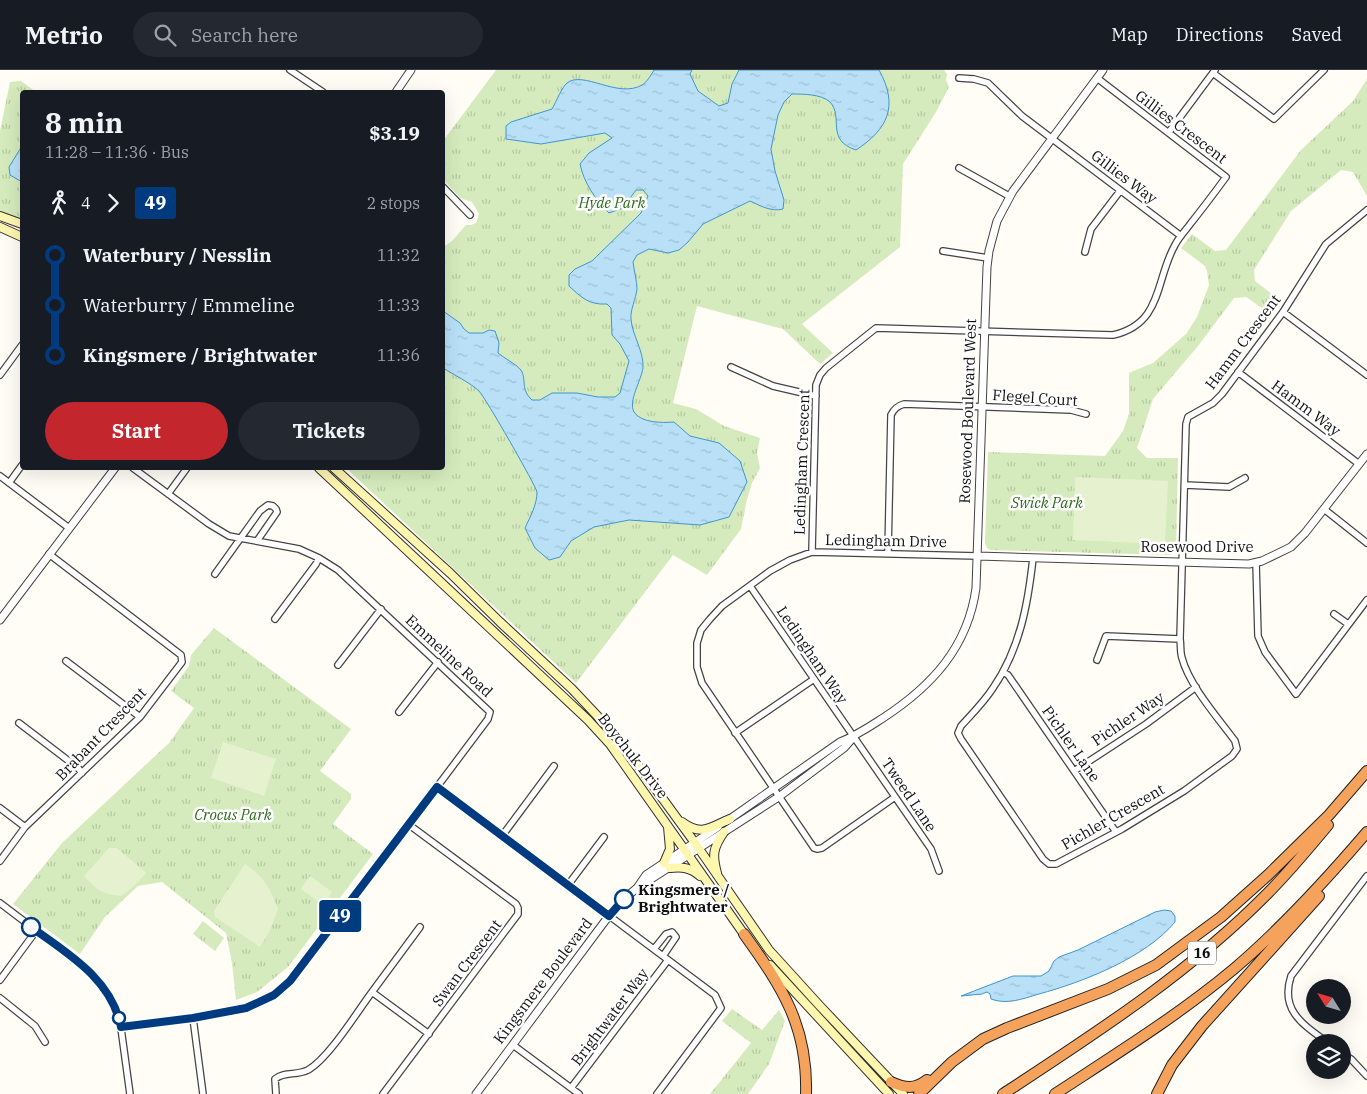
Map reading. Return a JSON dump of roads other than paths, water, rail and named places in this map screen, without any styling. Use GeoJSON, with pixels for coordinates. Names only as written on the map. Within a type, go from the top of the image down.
{"type":"FeatureCollection","features":[{"type":"Feature","properties":{"kind":"highway"},"geometry":{"type":"LineString","coordinates":[[890,1082],[910,1088],[916,1086],[972,1046],[996,1032],[1108,990],[1156,965],[1221,917],[1268,875],[1329,815],[1367,771]]}},
{"type":"Feature","properties":{"kind":"highway","name":"16"},"geometry":{"type":"LineString","coordinates":[[1003,1094],[1103,1029],[1211,946],[1267,894],[1291,868],[1367,775]]}},
{"type":"Feature","properties":{"kind":"highway","name":"16"},"geometry":{"type":"LineString","coordinates":[[1055,1094],[1156,1028],[1235,968],[1332,874],[1367,832]]}},
{"type":"Feature","properties":{"kind":"highway"},"geometry":{"type":"LineString","coordinates":[[1157,1094],[1172,1064],[1202,1026],[1325,890],[1367,840]]}},
{"type":"Feature","properties":{"kind":"highway"},"geometry":{"type":"LineString","coordinates":[[744,934],[770,970],[798,1026],[807,1078],[806,1094]]}},
{"type":"Feature","properties":{"kind":"highway"},"geometry":{"type":"LineString","coordinates":[[919,1094],[952,1062]]}},
{"type":"Feature","properties":{"kind":"main road"},"geometry":{"type":"LineString","coordinates":[[0,216],[20,223]]}},
{"type":"Feature","properties":{"kind":"main road"},"geometry":{"type":"LineString","coordinates":[[0,227],[20,236]]}},
{"type":"Feature","properties":{"kind":"main road","name":"Boychuk Drive"},"geometry":{"type":"LineString","coordinates":[[321,470],[588,720],[610,744],[744,934],[777,973],[889,1094]]}},
{"type":"Feature","properties":{"kind":"main road","name":"Boychuk Drive"},"geometry":{"type":"LineString","coordinates":[[336,470],[450,573],[572,688],[625,747],[769,950],[903,1094]]}},
{"type":"Feature","properties":{"kind":"main road"},"geometry":{"type":"LineString","coordinates":[[677,819],[696,830],[703,830],[730,819]]}},
{"type":"Feature","properties":{"kind":"main road"},"geometry":{"type":"LineString","coordinates":[[668,825],[670,849],[667,865],[691,869],[711,887]]}},
{"type":"Feature","properties":{"kind":"main road"},"geometry":{"type":"LineString","coordinates":[[719,880],[714,853],[716,844],[724,832]]}},
{"type":"Feature","properties":{"kind":"street"},"geometry":{"type":"LineString","coordinates":[[290,70],[319,90]]}},
{"type":"Feature","properties":{"kind":"street"},"geometry":{"type":"LineString","coordinates":[[397,90],[411,70]]}},
{"type":"Feature","properties":{"kind":"street","name":"Rosewood Boulevard West"},"geometry":{"type":"LineString","coordinates":[[697,846],[730,819],[840,742],[854,737],[901,706],[921,690],[938,672],[962,636],[974,602],[978,556],[984,332],[988,258],[997,221],[1022,177],[1103,70]]}},
{"type":"Feature","properties":{"kind":"street"},"geometry":{"type":"LineString","coordinates":[[1169,132],[1214,72],[1274,119],[1324,70]]}},
{"type":"Feature","properties":{"kind":"street","name":"Gillies Way"},"geometry":{"type":"LineString","coordinates":[[959,78],[974,79],[988,83],[1022,116],[1051,139],[1181,236]]}},
{"type":"Feature","properties":{"kind":"street","name":"Gillies Crescent"},"geometry":{"type":"LineString","coordinates":[[984,332],[1113,335],[1134,328],[1148,315],[1156,299],[1172,249],[1226,177],[1097,78]]}},
{"type":"Feature","properties":{"kind":"street"},"geometry":{"type":"LineString","coordinates":[[959,168],[1010,196]]}},
{"type":"Feature","properties":{"kind":"street"},"geometry":{"type":"LineString","coordinates":[[445,189],[470,215]]}},
{"type":"Feature","properties":{"kind":"street"},"geometry":{"type":"LineString","coordinates":[[1085,252],[1091,229],[1120,191]]}},
{"type":"Feature","properties":{"kind":"street","name":"Hamm Crescent"},"geometry":{"type":"LineString","coordinates":[[1182,562],[1186,424],[1188,417],[1213,403],[1283,312],[1326,244],[1367,210]]}},
{"type":"Feature","properties":{"kind":"street"},"geometry":{"type":"LineString","coordinates":[[943,251],[988,258]]}},
{"type":"Feature","properties":{"kind":"street"},"geometry":{"type":"LineString","coordinates":[[1283,312],[1367,375]]}},
{"type":"Feature","properties":{"kind":"street","name":"Ledingham Crescent"},"geometry":{"type":"LineString","coordinates":[[812,552],[816,385],[826,368],[876,328],[984,332]]}},
{"type":"Feature","properties":{"kind":"street"},"geometry":{"type":"LineString","coordinates":[[0,375],[20,348]]}},
{"type":"Feature","properties":{"kind":"street"},"geometry":{"type":"LineString","coordinates":[[731,368],[773,386],[816,396]]}},
{"type":"Feature","properties":{"kind":"street","name":"Hamm Way"},"geometry":{"type":"LineString","coordinates":[[1238,372],[1359,464]]}},
{"type":"Feature","properties":{"kind":"street","name":"Flegel Court"},"geometry":{"type":"LineString","coordinates":[[888,552],[891,415],[898,406],[904,404],[1072,410],[1086,414]]}},
{"type":"Feature","properties":{"kind":"street","name":"Rosewood Drive"},"geometry":{"type":"LineString","coordinates":[[978,556],[1249,564],[1277,555],[1291,547],[1306,533],[1367,454]]}},
{"type":"Feature","properties":{"kind":"street"},"geometry":{"type":"LineString","coordinates":[[9,483],[20,468]]}},
{"type":"Feature","properties":{"kind":"street"},"geometry":{"type":"LineString","coordinates":[[0,620],[113,470]]}},
{"type":"Feature","properties":{"kind":"street","name":"Emmeline Road"},"geometry":{"type":"LineString","coordinates":[[121,1027],[193,1018],[255,1005],[280,990],[305,962],[488,719],[490,712],[338,570],[319,558],[293,548],[229,536],[209,524],[136,470]]}},
{"type":"Feature","properties":{"kind":"street"},"geometry":{"type":"LineString","coordinates":[[168,494],[186,470]]}},
{"type":"Feature","properties":{"kind":"street"},"geometry":{"type":"LineString","coordinates":[[0,476],[69,528]]}},
{"type":"Feature","properties":{"kind":"street"},"geometry":{"type":"LineString","coordinates":[[1185,485],[1229,487],[1245,478]]}},
{"type":"Feature","properties":{"kind":"street"},"geometry":{"type":"LineString","coordinates":[[215,574],[264,507],[268,505],[273,506],[276,509],[275,516],[257,541]]}},
{"type":"Feature","properties":{"kind":"street"},"geometry":{"type":"LineString","coordinates":[[1324,509],[1367,543]]}},
{"type":"Feature","properties":{"kind":"street","name":"Ledingham Drive"},"geometry":{"type":"LineString","coordinates":[[896,797],[817,850],[702,683],[697,667],[696,654],[701,630],[722,606],[770,571],[790,560],[812,552],[888,552],[978,556]]}},
{"type":"Feature","properties":{"kind":"street","name":"Brabant Crescent"},"geometry":{"type":"LineString","coordinates":[[0,861],[26,827],[140,717],[181,664],[182,658],[181,655],[49,554]]}},
{"type":"Feature","properties":{"kind":"street"},"geometry":{"type":"LineString","coordinates":[[275,619],[319,558]]}},
{"type":"Feature","properties":{"kind":"street","name":"Pichler Crescent"},"geometry":{"type":"LineString","coordinates":[[1032,558],[1029,594],[1020,633],[1003,672],[992,689],[961,726],[958,733],[960,740],[1043,860],[1049,864],[1056,864],[1116,832],[1184,791],[1232,756],[1237,749],[1235,741],[1196,687],[1186,670],[1182,657],[1180,639],[1182,562]]}},
{"type":"Feature","properties":{"kind":"street"},"geometry":{"type":"LineString","coordinates":[[1256,562],[1258,636],[1265,652],[1296,694],[1367,600]]}},
{"type":"Feature","properties":{"kind":"street","name":"Ledingham Way"},"geometry":{"type":"LineString","coordinates":[[750,586],[854,737]]}},
{"type":"Feature","properties":{"kind":"street"},"geometry":{"type":"LineString","coordinates":[[338,666],[381,609]]}},
{"type":"Feature","properties":{"kind":"street"},"geometry":{"type":"LineString","coordinates":[[1334,614],[1348,624]]}},
{"type":"Feature","properties":{"kind":"street"},"geometry":{"type":"LineString","coordinates":[[1097,660],[1106,636],[1180,639]]}},
{"type":"Feature","properties":{"kind":"street"},"geometry":{"type":"LineString","coordinates":[[66,661],[140,717]]}},
{"type":"Feature","properties":{"kind":"street"},"geometry":{"type":"LineString","coordinates":[[399,712],[438,662]]}},
{"type":"Feature","properties":{"kind":"street","name":"Pichler Lane"},"geometry":{"type":"LineString","coordinates":[[1003,672],[1008,675],[1116,832]]}},
{"type":"Feature","properties":{"kind":"street"},"geometry":{"type":"LineString","coordinates":[[736,732],[814,679]]}},
{"type":"Feature","properties":{"kind":"street","name":"Pichler Way"},"geometry":{"type":"LineString","coordinates":[[1074,771],[1146,724],[1196,687]]}},
{"type":"Feature","properties":{"kind":"street"},"geometry":{"type":"LineString","coordinates":[[19,723],[82,773]]}},
{"type":"Feature","properties":{"kind":"street","name":"Rosewood Boulevard West"},"geometry":{"type":"LineString","coordinates":[[687,852],[724,832],[780,796],[844,748],[854,737]]}},
{"type":"Feature","properties":{"kind":"street","name":"Tweed Lane"},"geometry":{"type":"LineString","coordinates":[[854,737],[931,849],[939,871]]}},
{"type":"Feature","properties":{"kind":"street"},"geometry":{"type":"LineString","coordinates":[[502,836],[554,766]]}},
{"type":"Feature","properties":{"kind":"street"},"geometry":{"type":"LineString","coordinates":[[437,787],[715,995],[721,1008],[657,1094]]}},
{"type":"Feature","properties":{"kind":"street"},"geometry":{"type":"LineString","coordinates":[[0,808],[26,827]]}},
{"type":"Feature","properties":{"kind":"street","name":"Swan Crescent"},"geometry":{"type":"LineString","coordinates":[[383,1094],[516,919],[518,908],[516,904],[408,824]]}},
{"type":"Feature","properties":{"kind":"street"},"geometry":{"type":"LineString","coordinates":[[568,885],[604,837]]}},
{"type":"Feature","properties":{"kind":"street","name":"Kingsmere Boulevard"},"geometry":{"type":"LineString","coordinates":[[476,1094],[609,916],[637,888],[687,852]]}},
{"type":"Feature","properties":{"kind":"street"},"geometry":{"type":"LineString","coordinates":[[1318,1034],[1293,1013],[1287,995],[1291,976],[1367,876]]}},
{"type":"Feature","properties":{"kind":"street"},"geometry":{"type":"LineString","coordinates":[[0,903],[87,969],[106,992],[120,1021],[130,1094]]}},
{"type":"Feature","properties":{"kind":"street"},"geometry":{"type":"LineString","coordinates":[[276,1094],[275,1079],[281,1074],[301,1073],[318,1063],[420,927]]}},
{"type":"Feature","properties":{"kind":"street"},"geometry":{"type":"LineString","coordinates":[[0,980],[36,931]]}},
{"type":"Feature","properties":{"kind":"street","name":"Brightwater Way"},"geometry":{"type":"LineString","coordinates":[[572,1088],[665,958],[676,937],[672,932],[666,934],[654,950]]}},
{"type":"Feature","properties":{"kind":"street"},"geometry":{"type":"LineString","coordinates":[[372,992],[429,1034]]}},
{"type":"Feature","properties":{"kind":"street"},"geometry":{"type":"LineString","coordinates":[[0,998],[35,1026],[45,1042]]}},
{"type":"Feature","properties":{"kind":"street"},"geometry":{"type":"LineString","coordinates":[[193,1018],[203,1094]]}},
{"type":"Feature","properties":{"kind":"street"},"geometry":{"type":"LineString","coordinates":[[513,1044],[579,1094]]}},
{"type":"Feature","properties":{"kind":"street"},"geometry":{"type":"LineString","coordinates":[[1351,1059],[1367,1076]]}},
{"type":"Feature","properties":{"kind":"water"},"geometry":{"type":"Polygon","coordinates":[[[654,70],[692,70],[690,74],[698,91],[719,106],[728,103],[732,84],[739,70],[879,70],[885,83],[889,106],[883,125],[876,134],[856,150],[847,146],[841,140],[838,134],[836,114],[830,102],[817,96],[792,94],[784,102],[778,115],[771,149],[775,171],[784,200],[783,209],[770,209],[750,201],[703,224],[679,250],[668,253],[649,249],[637,255],[633,262],[637,289],[631,319],[643,362],[642,373],[633,402],[634,412],[637,416],[647,420],[674,422],[690,436],[719,443],[740,461],[747,482],[729,517],[700,525],[629,520],[594,527],[571,541],[560,557],[549,560],[535,548],[525,528],[535,506],[537,492],[520,459],[479,391],[445,369],[445,312],[460,323],[469,333],[495,331],[499,343],[498,353],[521,370],[526,392],[532,400],[540,400],[552,393],[577,393],[598,397],[615,397],[620,393],[629,361],[620,344],[612,335],[611,308],[607,304],[590,302],[578,294],[569,286],[569,275],[575,269],[592,261],[641,213],[648,196],[643,190],[636,190],[623,208],[609,213],[599,202],[584,178],[580,164],[589,153],[612,138],[605,133],[541,144],[506,139],[506,126],[511,122],[552,109],[565,85],[574,80],[622,89],[642,85],[654,70]]]}},
{"type":"Feature","properties":{"kind":"water"},"geometry":{"type":"Polygon","coordinates":[[[20,149],[20,181],[10,175],[9,167],[20,149]]]}},
{"type":"Feature","properties":{"kind":"water"},"geometry":{"type":"Polygon","coordinates":[[[1171,911],[1175,916],[1175,922],[1162,935],[1147,947],[1112,967],[1075,983],[1015,1001],[997,1001],[991,999],[990,994],[987,992],[961,996],[1013,976],[1041,976],[1049,971],[1054,961],[1059,957],[1078,950],[1155,912],[1171,911]]]}},
{"type":"Feature","properties":{"kind":"place","name":"Kingsmere / Brightwater"},"geometry":{"type":"Point","coordinates":[624,899]}},
{"type":"Feature","properties":{"kind":"park label","name":"Hyde Park"},"geometry":{"type":"Point","coordinates":[612,203]}},
{"type":"Feature","properties":{"kind":"park label","name":"Swick Park"},"geometry":{"type":"Point","coordinates":[1047,503]}},
{"type":"Feature","properties":{"kind":"park label","name":"Crocus Park"},"geometry":{"type":"Point","coordinates":[233,815]}}]}
